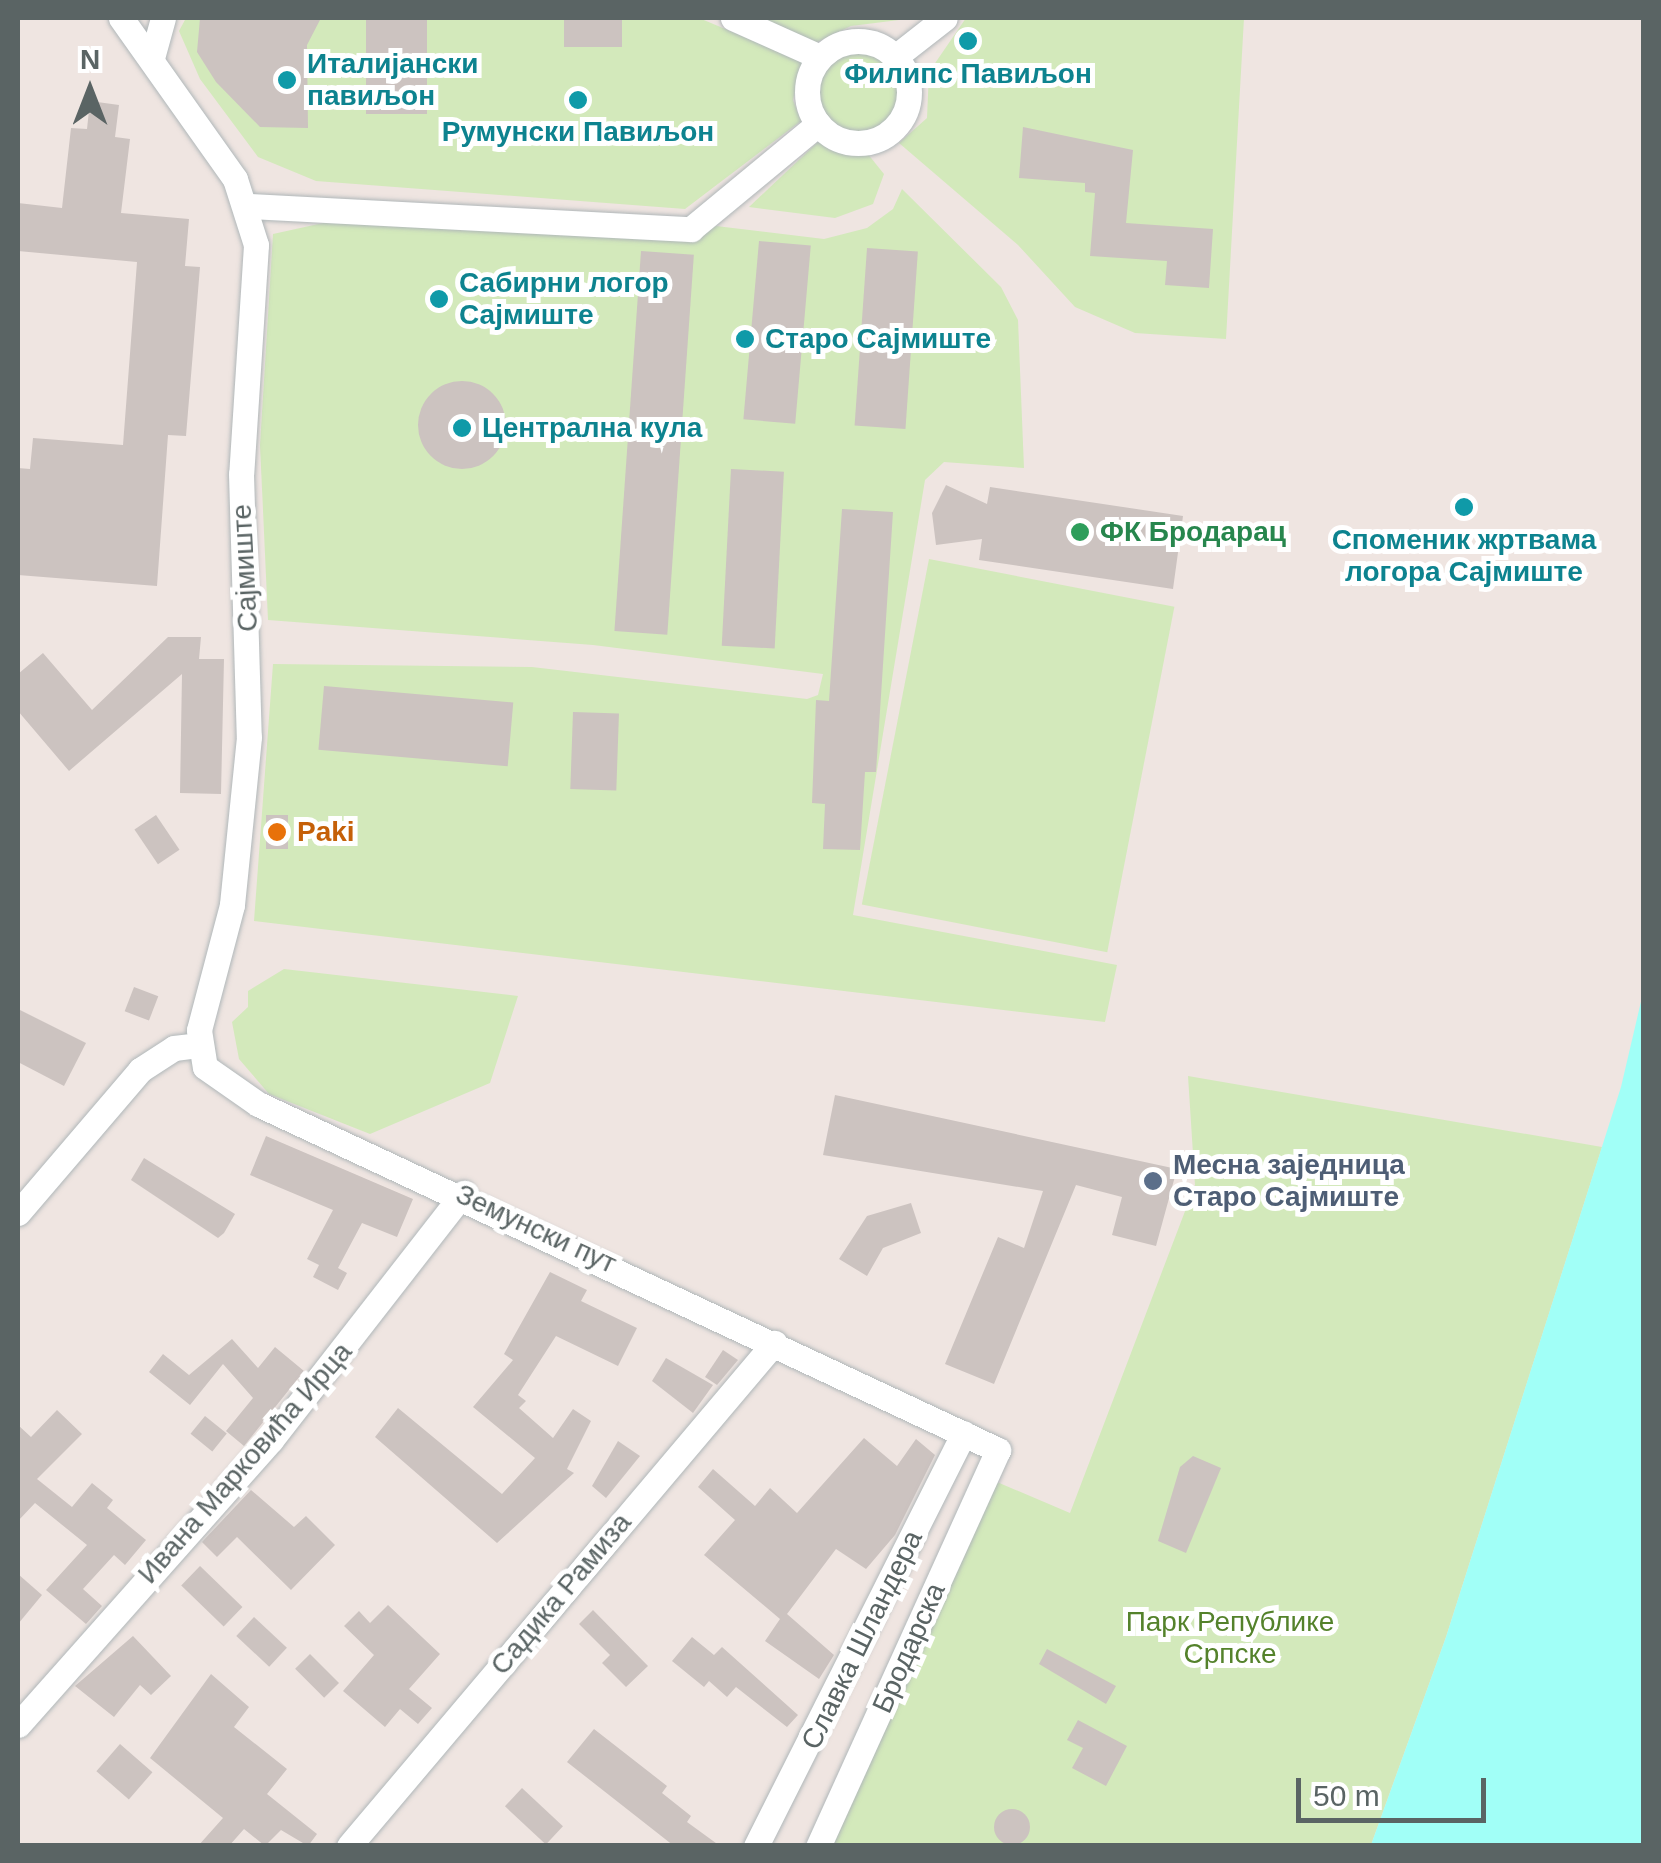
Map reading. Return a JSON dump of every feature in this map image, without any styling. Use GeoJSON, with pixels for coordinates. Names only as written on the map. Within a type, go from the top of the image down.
{"type":"FeatureCollection","features":[{"type":"Feature","properties":{"kind":"street","name":"Сајмиште"},"geometry":{"type":"LineString","coordinates":[[121,18],[152,58],[248,206],[256,257],[241,474],[251,680],[227,930],[198,1045]]}},
{"type":"Feature","properties":{"kind":"street"},"geometry":{"type":"LineString","coordinates":[[152,58],[163,18]]}},
{"type":"Feature","properties":{"kind":"street"},"geometry":{"type":"LineString","coordinates":[[733,18],[820,57],[858,41],[895,57],[909,94],[892,130],[856,143],[818,124],[807,97],[820,57]]}},
{"type":"Feature","properties":{"kind":"street"},"geometry":{"type":"LineString","coordinates":[[895,57],[945,18]]}},
{"type":"Feature","properties":{"kind":"street"},"geometry":{"type":"LineString","coordinates":[[248,206],[692,228],[818,124]]}},
{"type":"Feature","properties":{"kind":"street"},"geometry":{"type":"LineString","coordinates":[[18,1213],[140,1070],[174,1048],[198,1045]]}},
{"type":"Feature","properties":{"kind":"street","name":"Земунски пут"},"geometry":{"type":"LineString","coordinates":[[198,1045],[205,1066],[227,1087],[463,1194],[998,1450]]}},
{"type":"Feature","properties":{"kind":"street","name":"Ивана Марковића Ирца"},"geometry":{"type":"LineString","coordinates":[[18,1725],[271,1440],[463,1194]]}},
{"type":"Feature","properties":{"kind":"street","name":"Садика Рамиза"},"geometry":{"type":"LineString","coordinates":[[350,1846],[774,1343]]}},
{"type":"Feature","properties":{"kind":"street","name":"Славка Шландера"},"geometry":{"type":"LineString","coordinates":[[756,1846],[964,1432]]}},
{"type":"Feature","properties":{"kind":"street","name":"Бродарска"},"geometry":{"type":"LineString","coordinates":[[818,1846],[998,1450]]}},
{"type":"Feature","properties":{"kind":"green space"},"geometry":{"type":"Polygon","coordinates":[[[186,18],[699,18],[802,61],[793,100],[801,121],[685,209],[316,181],[258,157],[200,79],[179,31],[186,18]]]}},
{"type":"Feature","properties":{"kind":"green space"},"geometry":{"type":"Polygon","coordinates":[[[758,18],[915,18],[851,26],[815,43],[758,18]]]}},
{"type":"Feature","properties":{"kind":"green space"},"geometry":{"type":"Polygon","coordinates":[[[966,18],[1244,18],[1226,339],[1135,333],[1075,307],[1018,245],[899,143],[927,118],[929,72],[966,18]]]}},
{"type":"Feature","properties":{"kind":"green space"},"geometry":{"type":"Polygon","coordinates":[[[858,50],[874,53],[888,62],[897,76],[897,108],[888,122],[874,131],[858,134],[842,131],[828,122],[819,108],[816,92],[819,76],[828,62],[842,53],[858,50]]]}},
{"type":"Feature","properties":{"kind":"green space"},"geometry":{"type":"Polygon","coordinates":[[[820,140],[867,153],[884,174],[873,204],[835,218],[749,207],[820,140]]]}},
{"type":"Feature","properties":{"kind":"green space"},"geometry":{"type":"Polygon","coordinates":[[[902,189],[1001,287],[1018,320],[1024,468],[944,462],[925,480],[853,915],[1117,965],[1105,1022],[254,921],[273,664],[532,667],[807,699],[818,695],[823,674],[593,645],[268,620],[260,445],[273,234],[332,221],[686,240],[716,226],[824,239],[867,228],[893,209],[902,189]]]}},
{"type":"Feature","properties":{"kind":"green space"},"geometry":{"type":"Polygon","coordinates":[[[929,559],[1174,607],[1107,952],[862,905],[929,559]]]}},
{"type":"Feature","properties":{"kind":"green space"},"geometry":{"type":"Polygon","coordinates":[[[284,969],[518,996],[490,1083],[370,1134],[269,1094],[239,1059],[232,1022],[248,1007],[248,991],[284,969]]]}},
{"type":"Feature","properties":{"kind":"green space","name":"Парк Републике Српске"},"geometry":{"type":"Polygon","coordinates":[[[1188,1076],[1602,1147],[1446,1637],[1371,1845],[824,1846],[997,1482],[1070,1513],[1195,1185],[1188,1076]]]}},
{"type":"Feature","properties":{"kind":"water"},"geometry":{"type":"Polygon","coordinates":[[[1643,993],[1643,1845],[1371,1845],[1446,1637],[1621,1087],[1643,993]]]}},
{"type":"Feature","properties":{"kind":"building","name":"Италијански павиљон"},"geometry":{"type":"Polygon","coordinates":[[[200,18],[321,18],[307,45],[308,128],[260,127],[216,82],[197,52],[200,18]]]}},
{"type":"Feature","properties":{"kind":"building"},"geometry":{"type":"Polygon","coordinates":[[[366,18],[427,18],[427,114],[366,114],[366,18]]]}},
{"type":"Feature","properties":{"kind":"building"},"geometry":{"type":"Polygon","coordinates":[[[564,18],[622,18],[622,47],[564,47],[564,18]]]}},
{"type":"Feature","properties":{"kind":"building"},"geometry":{"type":"Polygon","coordinates":[[[90,101],[119,105],[115,137],[130,139],[121,213],[189,219],[185,266],[200,267],[186,436],[168,435],[157,586],[18,575],[18,468],[30,469],[33,438],[123,445],[137,262],[18,251],[18,203],[62,208],[71,128],[87,129],[90,101]]]}},
{"type":"Feature","properties":{"kind":"building"},"geometry":{"type":"Polygon","coordinates":[[[1023,127],[1133,150],[1126,223],[1213,229],[1209,288],[1165,285],[1167,261],[1090,256],[1095,193],[1085,192],[1085,183],[1019,178],[1023,127]]]}},
{"type":"Feature","properties":{"kind":"building"},"geometry":{"type":"Polygon","coordinates":[[[759,241],[811,246],[795,424],[743,419],[759,241]]]}},
{"type":"Feature","properties":{"kind":"building"},"geometry":{"type":"Polygon","coordinates":[[[867,248],[918,252],[905,429],[855,426],[867,248]]]}},
{"type":"Feature","properties":{"kind":"building"},"geometry":{"type":"Polygon","coordinates":[[[641,251],[694,255],[667,635],[614,631],[641,251]]]}},
{"type":"Feature","properties":{"kind":"building","name":"Централна кула"},"geometry":{"type":"Polygon","coordinates":[[[462,381],[479,384],[493,394],[503,408],[503,442],[493,456],[479,466],[462,469],[445,466],[431,456],[421,442],[418,425],[421,408],[431,394],[445,384],[462,381]]]}},
{"type":"Feature","properties":{"kind":"building"},"geometry":{"type":"Polygon","coordinates":[[[731,469],[784,472],[775,649],[722,646],[731,469]]]}},
{"type":"Feature","properties":{"kind":"building"},"geometry":{"type":"Polygon","coordinates":[[[946,485],[987,504],[990,487],[1183,516],[1173,589],[979,560],[982,539],[936,545],[932,513],[946,485]]]}},
{"type":"Feature","properties":{"kind":"building"},"geometry":{"type":"Polygon","coordinates":[[[842,509],[893,512],[876,772],[865,772],[860,850],[823,849],[825,804],[812,803],[816,700],[829,701],[842,509]]]}},
{"type":"Feature","properties":{"kind":"building"},"geometry":{"type":"Polygon","coordinates":[[[168,637],[201,637],[199,659],[224,659],[221,794],[180,793],[182,674],[69,771],[18,711],[18,674],[43,653],[92,710],[168,637]]]}},
{"type":"Feature","properties":{"kind":"building"},"geometry":{"type":"Polygon","coordinates":[[[324,686],[513,703],[508,766],[318,750],[324,686]]]}},
{"type":"Feature","properties":{"kind":"building"},"geometry":{"type":"Polygon","coordinates":[[[573,712],[619,714],[616,791],[570,789],[573,712]]]}},
{"type":"Feature","properties":{"kind":"building"},"geometry":{"type":"Polygon","coordinates":[[[156,815],[179,850],[158,864],[134,830],[156,815]]]}},
{"type":"Feature","properties":{"kind":"building","name":"Paki"},"geometry":{"type":"Polygon","coordinates":[[[266,815],[288,815],[288,849],[266,849],[266,815]]]}},
{"type":"Feature","properties":{"kind":"building"},"geometry":{"type":"Polygon","coordinates":[[[134,987],[158,996],[149,1021],[125,1011],[134,987]]]}},
{"type":"Feature","properties":{"kind":"building"},"geometry":{"type":"Polygon","coordinates":[[[18,1009],[86,1043],[64,1086],[18,1062],[18,1009]]]}},
{"type":"Feature","properties":{"kind":"building"},"geometry":{"type":"Polygon","coordinates":[[[835,1095],[1177,1169],[1156,1246],[1112,1235],[1122,1197],[1076,1185],[994,1384],[945,1364],[998,1237],[1024,1248],[1043,1191],[823,1155],[835,1095]]]}},
{"type":"Feature","properties":{"kind":"building"},"geometry":{"type":"Polygon","coordinates":[[[266,1136],[413,1199],[397,1237],[362,1223],[338,1268],[347,1273],[338,1290],[313,1277],[319,1265],[307,1259],[333,1210],[250,1175],[266,1136]]]}},
{"type":"Feature","properties":{"kind":"building"},"geometry":{"type":"Polygon","coordinates":[[[144,1158],[235,1214],[224,1233],[218,1238],[131,1180],[144,1158]]]}},
{"type":"Feature","properties":{"kind":"building"},"geometry":{"type":"Polygon","coordinates":[[[911,1203],[921,1233],[883,1248],[867,1276],[839,1259],[867,1216],[911,1203]]]}},
{"type":"Feature","properties":{"kind":"building"},"geometry":{"type":"Polygon","coordinates":[[[550,1272],[587,1290],[581,1301],[637,1328],[618,1366],[556,1336],[518,1395],[526,1401],[519,1408],[553,1438],[573,1409],[591,1421],[567,1469],[574,1473],[497,1543],[375,1437],[398,1408],[502,1494],[535,1458],[473,1407],[513,1360],[504,1354],[550,1272]]]}},
{"type":"Feature","properties":{"kind":"building"},"geometry":{"type":"Polygon","coordinates":[[[232,1339],[258,1368],[275,1347],[304,1371],[244,1446],[226,1431],[253,1398],[223,1364],[190,1405],[149,1372],[163,1354],[189,1375],[232,1339]]]}},
{"type":"Feature","properties":{"kind":"building"},"geometry":{"type":"Polygon","coordinates":[[[723,1350],[738,1360],[717,1385],[705,1377],[723,1350]]]}},
{"type":"Feature","properties":{"kind":"building"},"geometry":{"type":"Polygon","coordinates":[[[666,1358],[713,1385],[693,1413],[652,1381],[666,1358]]]}},
{"type":"Feature","properties":{"kind":"building"},"geometry":{"type":"Polygon","coordinates":[[[57,1410],[82,1434],[37,1479],[72,1507],[92,1483],[113,1500],[107,1508],[146,1540],[125,1565],[114,1555],[83,1589],[102,1606],[86,1624],[46,1590],[87,1545],[35,1503],[18,1521],[18,1425],[31,1437],[57,1410]]]}},
{"type":"Feature","properties":{"kind":"building"},"geometry":{"type":"Polygon","coordinates":[[[205,1416],[227,1434],[212,1451],[191,1434],[205,1416]]]}},
{"type":"Feature","properties":{"kind":"building"},"geometry":{"type":"Polygon","coordinates":[[[864,1438],[897,1466],[916,1439],[935,1455],[895,1535],[866,1569],[836,1549],[787,1614],[834,1655],[819,1679],[765,1641],[780,1619],[704,1555],[735,1520],[698,1487],[713,1469],[755,1506],[770,1488],[797,1513],[864,1438]]]}},
{"type":"Feature","properties":{"kind":"building"},"geometry":{"type":"Polygon","coordinates":[[[618,1441],[640,1456],[606,1498],[592,1486],[618,1441]]]}},
{"type":"Feature","properties":{"kind":"building"},"geometry":{"type":"Polygon","coordinates":[[[1193,1456],[1221,1468],[1186,1553],[1158,1541],[1180,1467],[1193,1456]]]}},
{"type":"Feature","properties":{"kind":"building"},"geometry":{"type":"Polygon","coordinates":[[[251,1490],[294,1527],[306,1516],[335,1545],[291,1590],[237,1537],[217,1557],[202,1542],[251,1490]]]}},
{"type":"Feature","properties":{"kind":"building"},"geometry":{"type":"Polygon","coordinates":[[[200,1566],[242,1607],[224,1626],[181,1585],[200,1566]]]}},
{"type":"Feature","properties":{"kind":"building"},"geometry":{"type":"Polygon","coordinates":[[[18,1574],[42,1595],[18,1624],[18,1574]]]}},
{"type":"Feature","properties":{"kind":"building"},"geometry":{"type":"Polygon","coordinates":[[[388,1605],[440,1654],[409,1689],[432,1708],[418,1724],[400,1709],[385,1727],[343,1691],[374,1655],[344,1626],[359,1611],[370,1623],[388,1605]]]}},
{"type":"Feature","properties":{"kind":"building"},"geometry":{"type":"Polygon","coordinates":[[[593,1610],[648,1666],[626,1687],[602,1663],[610,1655],[579,1624],[593,1610]]]}},
{"type":"Feature","properties":{"kind":"building"},"geometry":{"type":"Polygon","coordinates":[[[254,1617],[287,1648],[269,1667],[236,1636],[254,1617]]]}},
{"type":"Feature","properties":{"kind":"building"},"geometry":{"type":"Polygon","coordinates":[[[133,1636],[171,1676],[151,1695],[140,1685],[114,1717],[75,1686],[133,1636]]]}},
{"type":"Feature","properties":{"kind":"building"},"geometry":{"type":"Polygon","coordinates":[[[692,1637],[714,1655],[722,1647],[798,1715],[787,1727],[736,1687],[727,1697],[709,1681],[704,1687],[672,1661],[692,1637]]]}},
{"type":"Feature","properties":{"kind":"building"},"geometry":{"type":"Polygon","coordinates":[[[1047,1649],[1116,1686],[1106,1704],[1039,1664],[1047,1649]]]}},
{"type":"Feature","properties":{"kind":"building"},"geometry":{"type":"Polygon","coordinates":[[[310,1654],[339,1683],[324,1698],[295,1669],[310,1654]]]}},
{"type":"Feature","properties":{"kind":"building"},"geometry":{"type":"Polygon","coordinates":[[[211,1674],[249,1707],[234,1727],[287,1769],[267,1794],[317,1834],[308,1846],[281,1830],[265,1846],[244,1829],[229,1846],[198,1846],[223,1818],[150,1758],[211,1674]]]}},
{"type":"Feature","properties":{"kind":"building"},"geometry":{"type":"Polygon","coordinates":[[[1078,1720],[1127,1746],[1106,1786],[1072,1768],[1083,1748],[1067,1740],[1078,1720]]]}},
{"type":"Feature","properties":{"kind":"building"},"geometry":{"type":"Polygon","coordinates":[[[594,1729],[667,1786],[662,1793],[691,1816],[687,1822],[720,1846],[674,1846],[567,1762],[594,1729]]]}},
{"type":"Feature","properties":{"kind":"building"},"geometry":{"type":"Polygon","coordinates":[[[120,1744],[152,1772],[129,1799],[96,1771],[120,1744]]]}},
{"type":"Feature","properties":{"kind":"building"},"geometry":{"type":"Polygon","coordinates":[[[522,1788],[563,1826],[546,1844],[505,1806],[522,1788]]]}},
{"type":"Feature","properties":{"kind":"building"},"geometry":{"type":"Polygon","coordinates":[[[1012,1809],[1024,1815],[1030,1827],[1024,1839],[1012,1845],[1000,1839],[994,1827],[1000,1815],[1012,1809]]]}},
{"type":"Feature","properties":{"kind":"place","name":"Филипс Павиљон"},"geometry":{"type":"Point","coordinates":[968,41]}},
{"type":"Feature","properties":{"kind":"place","name":"Италијански павиљон"},"geometry":{"type":"Point","coordinates":[287,80]}},
{"type":"Feature","properties":{"kind":"place","name":"Румунски Павиљон"},"geometry":{"type":"Point","coordinates":[578,100]}},
{"type":"Feature","properties":{"kind":"place","name":"Сабирни логор Сајмиште"},"geometry":{"type":"Point","coordinates":[439,299]}},
{"type":"Feature","properties":{"kind":"place","name":"Старо Сајмиште"},"geometry":{"type":"Point","coordinates":[745,339]}},
{"type":"Feature","properties":{"kind":"place","name":"Централна кула"},"geometry":{"type":"Point","coordinates":[462,428]}},
{"type":"Feature","properties":{"kind":"place","name":"Споменик жртвама логора Сајмиште"},"geometry":{"type":"Point","coordinates":[1464,507]}},
{"type":"Feature","properties":{"kind":"place","name":"ФК Бродарац"},"geometry":{"type":"Point","coordinates":[1080,532]}},
{"type":"Feature","properties":{"kind":"place","name":"Paki"},"geometry":{"type":"Point","coordinates":[277,832]}},
{"type":"Feature","properties":{"kind":"place","name":"Месна заједница Старо Сајмиште"},"geometry":{"type":"Point","coordinates":[1153,1181]}}]}
